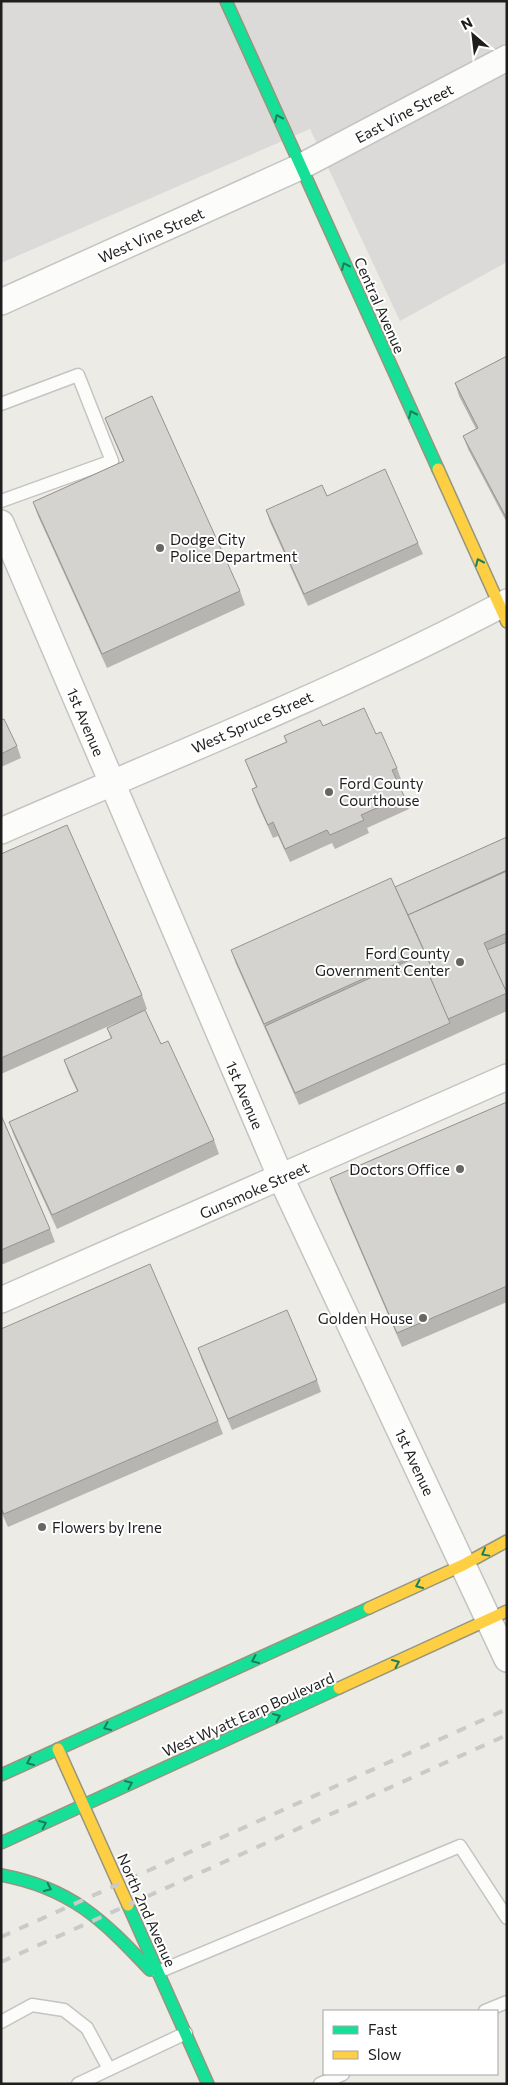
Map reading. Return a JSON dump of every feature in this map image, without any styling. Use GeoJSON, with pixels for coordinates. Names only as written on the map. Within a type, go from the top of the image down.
{"type":"FeatureCollection","features":[{"type":"Feature","properties":{"kind":"main road","name":"Central Avenue"},"geometry":{"type":"LineString","coordinates":[[226,1],[300,167],[504,610]]}},
{"type":"Feature","properties":{"kind":"main road"},"geometry":{"type":"LineString","coordinates":[[1,1775],[463,1565],[507,1541]]}},
{"type":"Feature","properties":{"kind":"main road","name":"West Wyatt Earp Boulevard"},"geometry":{"type":"LineString","coordinates":[[1,1843],[498,1616]]}},
{"type":"Feature","properties":{"kind":"main road","name":"North 2nd Avenue"},"geometry":{"type":"LineString","coordinates":[[58,1749],[208,2084]]}},
{"type":"Feature","properties":{"kind":"main road"},"geometry":{"type":"LineString","coordinates":[[1,1875],[36,1882],[78,1903],[118,1938],[164,1986]]}},
{"type":"Feature","properties":{"kind":"street","name":"East Vine Street"},"geometry":{"type":"LineString","coordinates":[[300,167],[507,58]]}},
{"type":"Feature","properties":{"kind":"street","name":"West Vine Street"},"geometry":{"type":"LineString","coordinates":[[1,302],[300,167]]}},
{"type":"Feature","properties":{"kind":"street","name":"1st Avenue"},"geometry":{"type":"LineString","coordinates":[[1,523],[281,1178],[463,1565],[498,1616],[507,1658]]}},
{"type":"Feature","properties":{"kind":"street","name":"West Spruce Street"},"geometry":{"type":"LineString","coordinates":[[1,831],[221,737],[446,634],[504,610]]}},
{"type":"Feature","properties":{"kind":"street","name":"Gunsmoke Street"},"geometry":{"type":"LineString","coordinates":[[1,1300],[507,1078]]}},
{"type":"Feature","properties":{"kind":"lane"},"geometry":{"type":"LineString","coordinates":[[1,404],[78,375],[112,461],[1,501]]}},
{"type":"Feature","properties":{"kind":"lane"},"geometry":{"type":"LineString","coordinates":[[158,1972],[460,1846],[507,1918]]}},
{"type":"Feature","properties":{"kind":"lane"},"geometry":{"type":"LineString","coordinates":[[487,2010],[507,2002]]}},
{"type":"Feature","properties":{"kind":"lane"},"geometry":{"type":"LineString","coordinates":[[1,2022],[32,2005],[64,2010],[88,2028],[109,2069]]}},
{"type":"Feature","properties":{"kind":"lane"},"geometry":{"type":"LineString","coordinates":[[78,2084],[186,2033]]}},
{"type":"Feature","properties":{"kind":"lane"},"geometry":{"type":"LineString","coordinates":[[320,2084],[341,2075]]}},
{"type":"Feature","properties":{"kind":"shaded area"},"geometry":{"type":"Polygon","coordinates":[[[1,1],[507,1],[507,262],[400,321],[310,129],[1,263],[1,1]]]}},
{"type":"Feature","properties":{"kind":"building"},"geometry":{"type":"Polygon","coordinates":[[[507,356],[507,519],[463,436],[478,428],[455,383],[507,356]]]}},
{"type":"Feature","properties":{"kind":"building"},"geometry":{"type":"Polygon","coordinates":[[[152,396],[240,591],[102,654],[33,502],[124,461],[105,418],[152,396]]]}},
{"type":"Feature","properties":{"kind":"building"},"geometry":{"type":"Polygon","coordinates":[[[385,469],[418,543],[304,594],[266,510],[322,485],[327,496],[385,469]]]}},
{"type":"Feature","properties":{"kind":"building","name":"Ford County Courthouse"},"geometry":{"type":"Polygon","coordinates":[[[364,708],[376,734],[381,732],[397,768],[392,770],[404,796],[361,815],[364,820],[330,835],[327,830],[285,849],[273,822],[268,825],[252,789],[257,787],[245,760],[287,742],[284,736],[320,720],[323,726],[364,708]]]}},
{"type":"Feature","properties":{"kind":"building"},"geometry":{"type":"Polygon","coordinates":[[[4,719],[17,746],[1,754],[1,720],[4,719]]]}},
{"type":"Feature","properties":{"kind":"building"},"geometry":{"type":"Polygon","coordinates":[[[67,825],[142,995],[1,1058],[1,854],[67,825]]]}},
{"type":"Feature","properties":{"kind":"building","name":"Ford County Government Center"},"geometry":{"type":"Polygon","coordinates":[[[507,837],[507,870],[408,915],[395,887],[507,837]]]}},
{"type":"Feature","properties":{"kind":"building","name":"Ford County Government Center"},"geometry":{"type":"Polygon","coordinates":[[[507,871],[507,933],[484,943],[507,993],[448,1019],[430,977],[435,975],[408,915],[507,871]]]}},
{"type":"Feature","properties":{"kind":"building"},"geometry":{"type":"Polygon","coordinates":[[[391,878],[424,951],[264,1024],[231,950],[391,878]]]}},
{"type":"Feature","properties":{"kind":"building"},"geometry":{"type":"Polygon","coordinates":[[[507,942],[507,993],[487,950],[507,942]]]}},
{"type":"Feature","properties":{"kind":"building"},"geometry":{"type":"Polygon","coordinates":[[[425,953],[435,975],[430,977],[450,1023],[295,1093],[265,1026],[425,953]]]}},
{"type":"Feature","properties":{"kind":"building"},"geometry":{"type":"Polygon","coordinates":[[[145,1010],[161,1044],[168,1041],[214,1140],[52,1215],[9,1122],[78,1091],[64,1060],[112,1038],[107,1028],[145,1010]]]}},
{"type":"Feature","properties":{"kind":"building"},"geometry":{"type":"Polygon","coordinates":[[[507,1102],[507,1286],[397,1333],[330,1178],[507,1102]]]}},
{"type":"Feature","properties":{"kind":"building"},"geometry":{"type":"Polygon","coordinates":[[[1,1115],[50,1229],[1,1250],[1,1115]]]}},
{"type":"Feature","properties":{"kind":"building"},"geometry":{"type":"Polygon","coordinates":[[[150,1264],[218,1421],[4,1514],[1,1508],[1,1329],[150,1264]]]}},
{"type":"Feature","properties":{"kind":"building"},"geometry":{"type":"Polygon","coordinates":[[[287,1310],[317,1380],[228,1419],[198,1348],[287,1310]]]}},
{"type":"Feature","properties":{"kind":"railway"},"geometry":{"type":"LineString","coordinates":[[1,1937],[507,1709]]}},
{"type":"Feature","properties":{"kind":"railway"},"geometry":{"type":"LineString","coordinates":[[1,1962],[507,1735]]}},
{"type":"Feature","properties":{"kind":"traffic: fast"},"geometry":{"type":"LineString","coordinates":[[226,1],[438,469]]}},
{"type":"Feature","properties":{"kind":"traffic: fast"},"geometry":{"type":"LineString","coordinates":[[1,1775],[369,1608]]}},
{"type":"Feature","properties":{"kind":"traffic: fast"},"geometry":{"type":"LineString","coordinates":[[1,1843],[339,1688]]}},
{"type":"Feature","properties":{"kind":"traffic: fast"},"geometry":{"type":"LineString","coordinates":[[1,1875],[47,1888],[67,1898],[101,1921],[150,1970]]}},
{"type":"Feature","properties":{"kind":"traffic: fast"},"geometry":{"type":"LineString","coordinates":[[128,1905],[208,2084]]}},
{"type":"Feature","properties":{"kind":"traffic: slow"},"geometry":{"type":"LineString","coordinates":[[438,469],[507,622]]}},
{"type":"Feature","properties":{"kind":"traffic: slow"},"geometry":{"type":"LineString","coordinates":[[369,1608],[463,1565],[507,1541]]}},
{"type":"Feature","properties":{"kind":"traffic: slow"},"geometry":{"type":"LineString","coordinates":[[339,1688],[507,1611]]}},
{"type":"Feature","properties":{"kind":"traffic: slow"},"geometry":{"type":"LineString","coordinates":[[58,1749],[128,1905]]}},
{"type":"Feature","properties":{"kind":"place","name":"Dodge City Police Department"},"geometry":{"type":"Point","coordinates":[160,548]}},
{"type":"Feature","properties":{"kind":"place","name":"Ford County Courthouse"},"geometry":{"type":"Point","coordinates":[329,792]}},
{"type":"Feature","properties":{"kind":"place","name":"Ford County Government Center"},"geometry":{"type":"Point","coordinates":[460,962]}},
{"type":"Feature","properties":{"kind":"place","name":"Doctors Office"},"geometry":{"type":"Point","coordinates":[460,1169]}},
{"type":"Feature","properties":{"kind":"place","name":"Golden House"},"geometry":{"type":"Point","coordinates":[423,1318]}},
{"type":"Feature","properties":{"kind":"place","name":"Flowers by Irene"},"geometry":{"type":"Point","coordinates":[42,1527]}}]}
